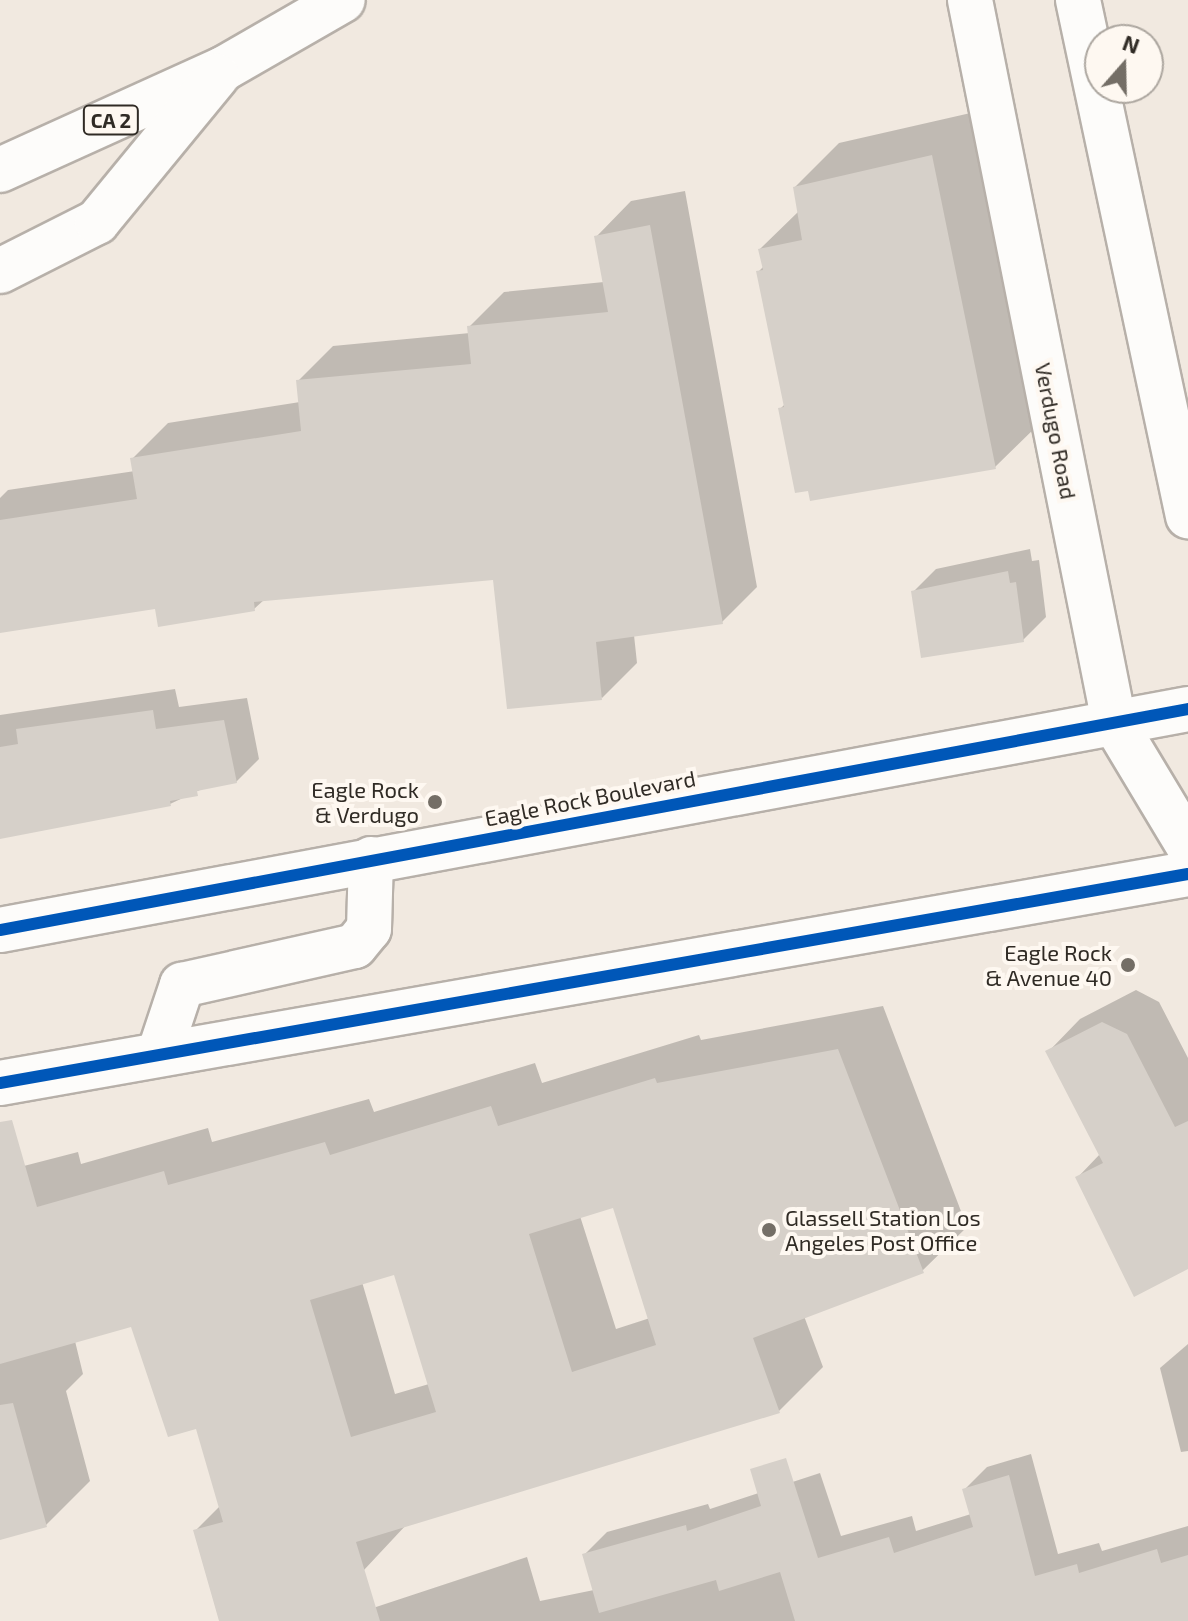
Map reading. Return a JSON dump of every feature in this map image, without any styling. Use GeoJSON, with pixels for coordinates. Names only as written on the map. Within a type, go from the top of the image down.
{"type":"FeatureCollection","features":[{"type":"Feature","properties":{"kind":"main road","name":"CA 2"},"geometry":{"type":"LineString","coordinates":[[0,170],[223,69],[343,0]]}},
{"type":"Feature","properties":{"kind":"main road","name":"Verdugo Road"},"geometry":{"type":"LineString","coordinates":[[970,0],[1114,722],[1188,845]]}},
{"type":"Feature","properties":{"kind":"main road"},"geometry":{"type":"LineString","coordinates":[[1078,0],[1188,516]]}},
{"type":"Feature","properties":{"kind":"main road"},"geometry":{"type":"LineString","coordinates":[[0,271],[97,222],[223,69]]}},
{"type":"Feature","properties":{"kind":"main road","name":"Eagle Rock Boulevard"},"geometry":{"type":"LineString","coordinates":[[0,930],[1188,709]]}},
{"type":"Feature","properties":{"kind":"main road"},"geometry":{"type":"LineString","coordinates":[[159,1054],[182,985],[355,946],[369,929],[371,859]]}},
{"type":"Feature","properties":{"kind":"main road"},"geometry":{"type":"LineString","coordinates":[[0,1083],[1188,874]]}},
{"type":"Feature","properties":{"kind":"building"},"geometry":{"type":"Polygon","coordinates":[[[932,155],[996,469],[810,501],[808,491],[795,493],[778,408],[784,407],[756,271],[763,270],[758,249],[802,240],[793,187],[932,155]]]}},
{"type":"Feature","properties":{"kind":"building"},"geometry":{"type":"Polygon","coordinates":[[[650,225],[723,624],[596,642],[602,700],[507,709],[493,580],[254,602],[255,611],[158,627],[155,609],[0,633],[0,520],[137,499],[130,458],[301,431],[296,380],[471,364],[467,326],[608,312],[594,236],[650,225]]]}},
{"type":"Feature","properties":{"kind":"building"},"geometry":{"type":"Polygon","coordinates":[[[1008,571],[1010,583],[1016,582],[1024,642],[921,658],[911,591],[1008,571]]]}},
{"type":"Feature","properties":{"kind":"building"},"geometry":{"type":"Polygon","coordinates":[[[153,710],[156,729],[224,720],[237,783],[197,791],[198,796],[170,801],[171,806],[0,839],[0,747],[18,744],[16,729],[153,710]]]}},
{"type":"Feature","properties":{"kind":"building"},"geometry":{"type":"Polygon","coordinates":[[[1102,1022],[1127,1034],[1175,1127],[1188,1121],[1188,1269],[1134,1297],[1075,1177],[1103,1163],[1045,1051],[1102,1022]]]}},
{"type":"Feature","properties":{"kind":"building"},"geometry":{"type":"Polygon","coordinates":[[[838,1049],[924,1273],[753,1338],[780,1413],[356,1542],[380,1621],[219,1621],[193,1530],[223,1522],[196,1429],[168,1437],[131,1327],[0,1364],[0,1122],[12,1120],[37,1207],[164,1171],[168,1185],[325,1142],[330,1155],[491,1106],[498,1126],[655,1078],[657,1083],[838,1049]],[[613,1208],[529,1234],[572,1372],[656,1345],[613,1208]],[[394,1275],[310,1300],[351,1437],[436,1412],[394,1275]]]}},
{"type":"Feature","properties":{"kind":"building"},"geometry":{"type":"Polygon","coordinates":[[[13,1403],[47,1527],[0,1540],[0,1405],[13,1403]]]}},
{"type":"Feature","properties":{"kind":"building"},"geometry":{"type":"Polygon","coordinates":[[[786,1458],[818,1558],[889,1537],[894,1553],[973,1527],[962,1489],[1009,1475],[1035,1576],[1077,1564],[1079,1573],[1157,1549],[1161,1563],[1188,1555],[1188,1621],[795,1621],[780,1572],[719,1591],[716,1580],[599,1613],[582,1554],[686,1525],[687,1531],[761,1506],[750,1469],[786,1458]]]}},
{"type":"Feature","properties":{"kind":"cycle path"},"geometry":{"type":"LineString","coordinates":[[0,930],[1188,709]]}},
{"type":"Feature","properties":{"kind":"cycle path"},"geometry":{"type":"LineString","coordinates":[[0,1083],[1188,874]]}},
{"type":"Feature","properties":{"kind":"place","name":"Eagle Rock & Verdugo"},"geometry":{"type":"Point","coordinates":[435,802]}},
{"type":"Feature","properties":{"kind":"place","name":"Eagle Rock & Avenue 40"},"geometry":{"type":"Point","coordinates":[1128,965]}},
{"type":"Feature","properties":{"kind":"place","name":"Glassell Station Los Angeles Post Office"},"geometry":{"type":"Point","coordinates":[769,1230]}}]}
